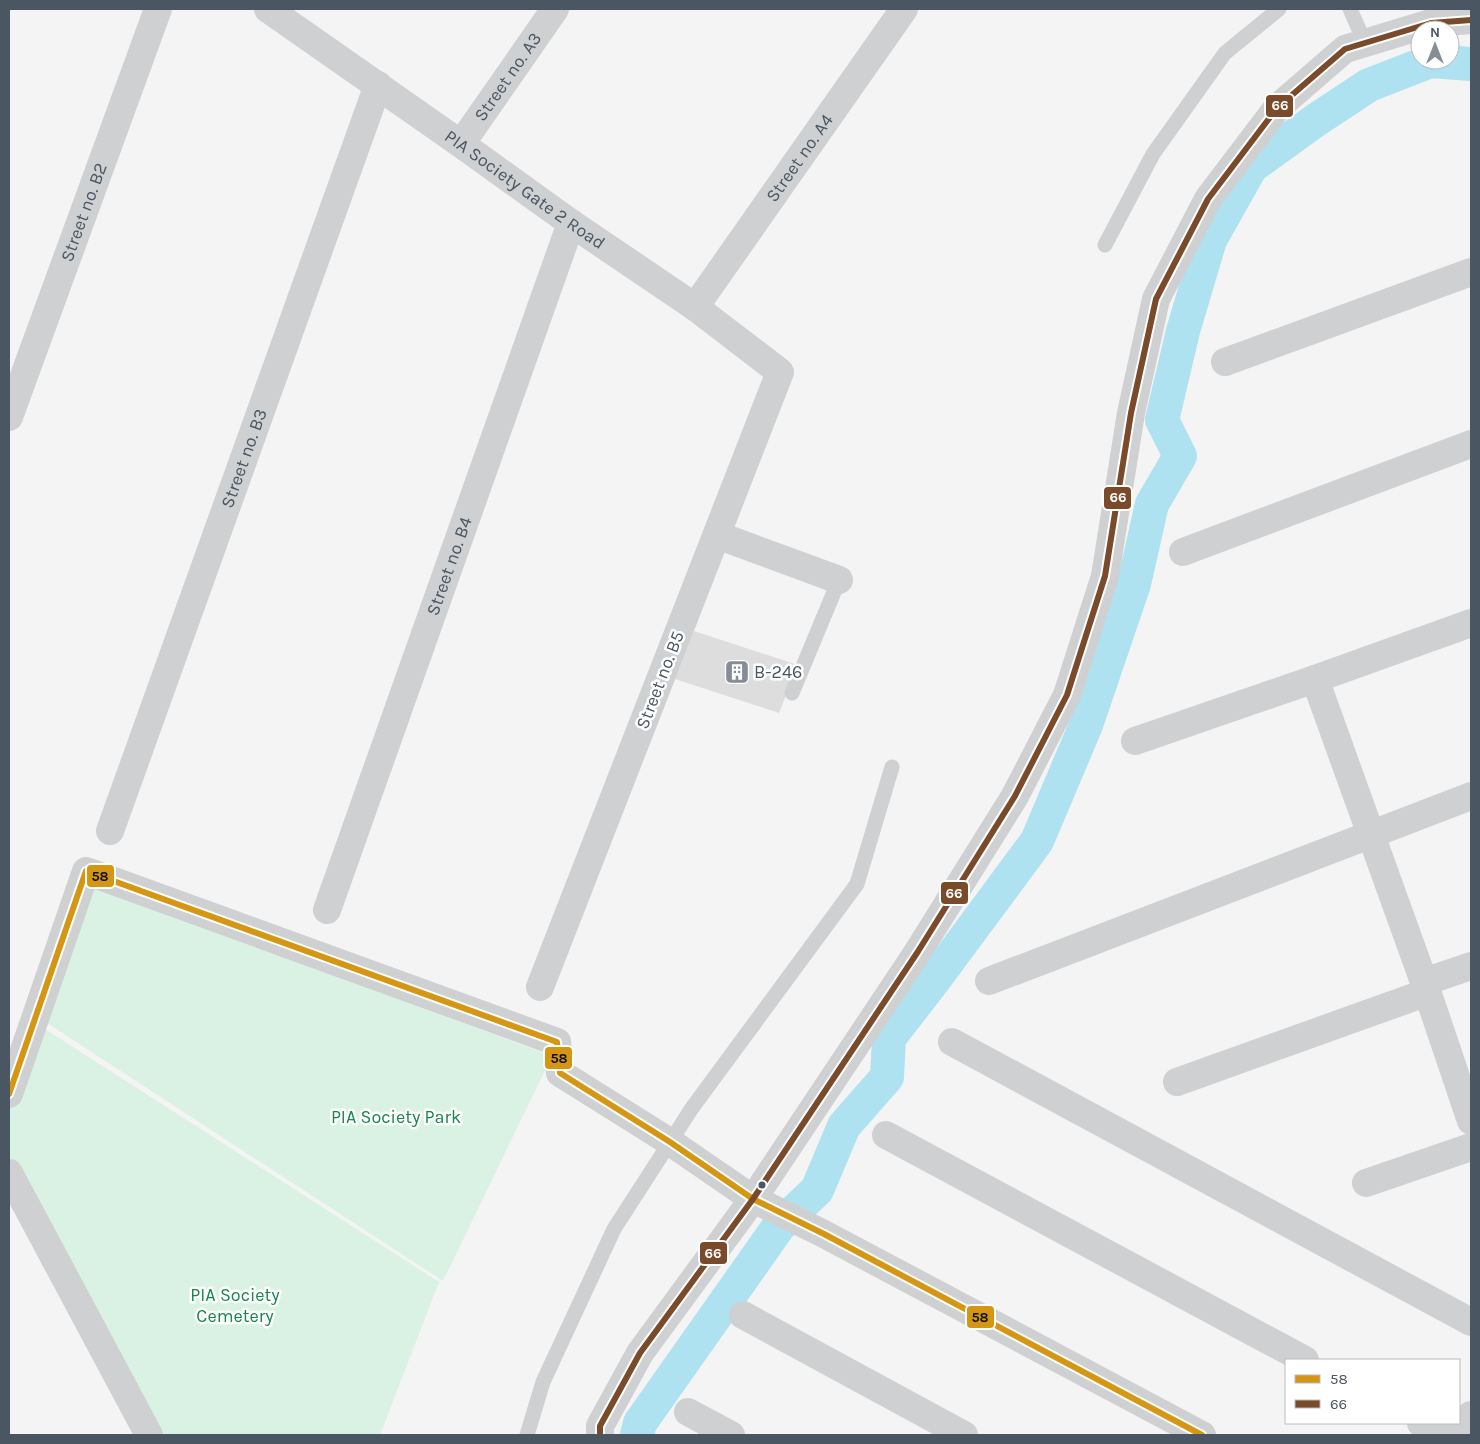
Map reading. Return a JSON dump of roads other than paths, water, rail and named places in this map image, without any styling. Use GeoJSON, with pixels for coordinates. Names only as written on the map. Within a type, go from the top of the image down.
{"type":"FeatureCollection","features":[{"type":"Feature","properties":{"kind":"street","name":"Street no. B2"},"geometry":{"type":"LineString","coordinates":[[9,417],[158,9]]}},
{"type":"Feature","properties":{"kind":"street","name":"PIA Society Gate 2 Road"},"geometry":{"type":"LineString","coordinates":[[268,9],[462,144],[571,223],[695,307],[780,372]]}},
{"type":"Feature","properties":{"kind":"street","name":"Street no. A3"},"geometry":{"type":"LineString","coordinates":[[462,144],[555,9]]}},
{"type":"Feature","properties":{"kind":"street","name":"Street no. A4"},"geometry":{"type":"LineString","coordinates":[[695,307],[904,9]]}},
{"type":"Feature","properties":{"kind":"street"},"geometry":{"type":"LineString","coordinates":[[600,1435],[600,1426],[640,1353],[764,1205],[917,953],[1010,805],[1067,694],[1105,576],[1131,413],[1156,299],[1208,198],[1277,108],[1345,49],[1431,23],[1469,16]]}},
{"type":"Feature","properties":{"kind":"street","name":"Street no. B3"},"geometry":{"type":"LineString","coordinates":[[110,831],[378,86]]}},
{"type":"Feature","properties":{"kind":"street","name":"Street no. B4"},"geometry":{"type":"LineString","coordinates":[[327,910],[571,223]]}},
{"type":"Feature","properties":{"kind":"street"},"geometry":{"type":"LineString","coordinates":[[1225,362],[1471,272]]}},
{"type":"Feature","properties":{"kind":"street","name":"Street no. B5"},"geometry":{"type":"LineString","coordinates":[[540,987],[780,372]]}},
{"type":"Feature","properties":{"kind":"street"},"geometry":{"type":"LineString","coordinates":[[1183,552],[1471,444]]}},
{"type":"Feature","properties":{"kind":"street"},"geometry":{"type":"LineString","coordinates":[[717,534],[839,580]]}},
{"type":"Feature","properties":{"kind":"street"},"geometry":{"type":"LineString","coordinates":[[1135,741],[1471,623]]}},
{"type":"Feature","properties":{"kind":"street"},"geometry":{"type":"LineString","coordinates":[[1315,679],[1426,987],[1471,1121]]}},
{"type":"Feature","properties":{"kind":"street"},"geometry":{"type":"LineString","coordinates":[[989,981],[1471,796]]}},
{"type":"Feature","properties":{"kind":"street"},"geometry":{"type":"LineString","coordinates":[[9,1094],[86,870],[557,1042],[560,1073],[670,1142],[764,1205],[824,1234],[1202,1435]]}},
{"type":"Feature","properties":{"kind":"street"},"geometry":{"type":"LineString","coordinates":[[1177,1082],[1426,987],[1471,966]]}},
{"type":"Feature","properties":{"kind":"street"},"geometry":{"type":"LineString","coordinates":[[952,1042],[1471,1322]]}},
{"type":"Feature","properties":{"kind":"street"},"geometry":{"type":"LineString","coordinates":[[886,1135],[1303,1359]]}},
{"type":"Feature","properties":{"kind":"street"},"geometry":{"type":"LineString","coordinates":[[1366,1183],[1471,1147]]}},
{"type":"Feature","properties":{"kind":"street"},"geometry":{"type":"LineString","coordinates":[[9,1172],[149,1435]]}},
{"type":"Feature","properties":{"kind":"street"},"geometry":{"type":"LineString","coordinates":[[743,1315],[964,1435]]}},
{"type":"Feature","properties":{"kind":"street"},"geometry":{"type":"LineString","coordinates":[[688,1412],[731,1435]]}},
{"type":"Feature","properties":{"kind":"street"},"geometry":{"type":"LineString","coordinates":[[1458,1435],[1471,1416]]}},
{"type":"Feature","properties":{"kind":"street"},"geometry":{"type":"LineString","coordinates":[[1423,1424],[1445,1435]]}},
{"type":"Feature","properties":{"kind":"lane"},"geometry":{"type":"LineString","coordinates":[[1105,246],[1153,154],[1225,53],[1279,9]]}},
{"type":"Feature","properties":{"kind":"lane"},"geometry":{"type":"LineString","coordinates":[[1350,9],[1365,43]]}},
{"type":"Feature","properties":{"kind":"lane"},"geometry":{"type":"LineString","coordinates":[[792,693],[839,580]]}},
{"type":"Feature","properties":{"kind":"lane"},"geometry":{"type":"LineString","coordinates":[[527,1435],[543,1382],[614,1229],[692,1108],[857,884],[892,767]]}},
{"type":"Feature","properties":{"kind":"waterway"},"geometry":{"type":"LineString","coordinates":[[637,1435],[640,1423],[779,1226],[817,1190],[844,1126],[887,1077],[889,1038],[1037,841],[1086,725],[1134,584],[1152,504],[1180,456],[1162,420],[1183,331],[1210,240],[1251,167],[1316,120],[1369,85],[1431,61],[1471,64]]}},
{"type":"Feature","properties":{"kind":"place","name":"B-246"},"geometry":{"type":"Point","coordinates":[737,672]}},
{"type":"Feature","properties":{"kind":"park label","name":"PIA Society Park"},"geometry":{"type":"Point","coordinates":[396,1117]}},
{"type":"Feature","properties":{"kind":"park label","name":"PIA Society Cemetery"},"geometry":{"type":"Point","coordinates":[235,1305]}}]}
